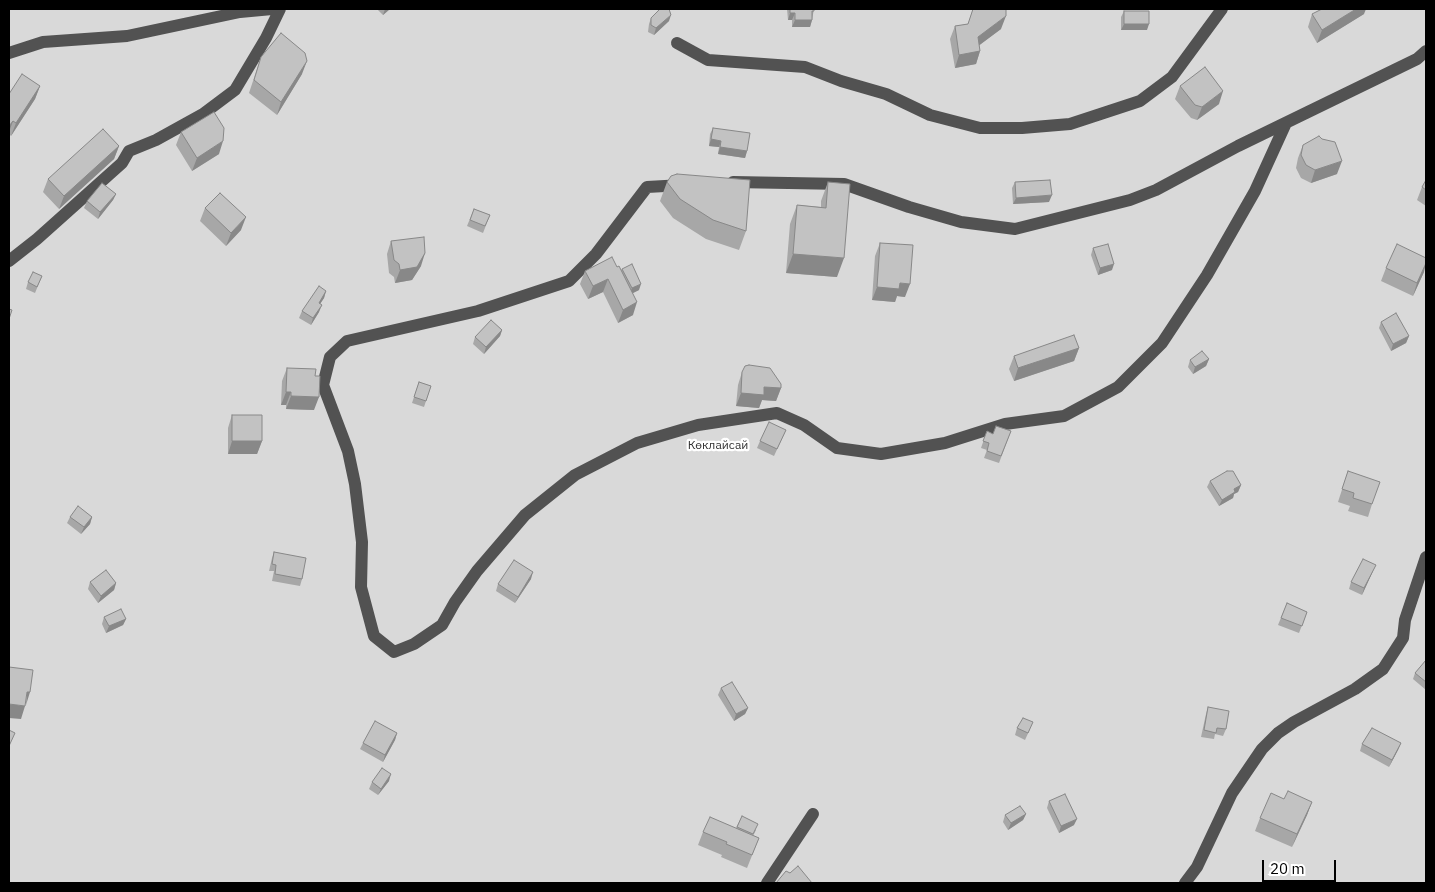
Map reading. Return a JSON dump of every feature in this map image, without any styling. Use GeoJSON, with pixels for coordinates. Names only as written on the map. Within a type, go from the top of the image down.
{"type":"FeatureCollection","features":[{"type":"Feature","properties":{"kind":"street"},"geometry":{"type":"LineString","coordinates":[[9,53],[43,42],[127,36],[240,12],[272,9]]}},
{"type":"Feature","properties":{"kind":"street"},"geometry":{"type":"LineString","coordinates":[[9,261],[37,239],[122,163],[129,151],[156,140],[203,114],[235,90],[266,38],[280,9]]}},
{"type":"Feature","properties":{"kind":"street"},"geometry":{"type":"LineString","coordinates":[[677,44],[708,60],[805,67],[841,81],[886,94],[930,115],[980,128],[1022,128],[1070,124],[1140,101],[1172,77],[1222,9]]}},
{"type":"Feature","properties":{"kind":"street"},"geometry":{"type":"LineString","coordinates":[[719,183],[844,184],[909,207],[961,222],[1015,229],[1130,200],[1156,190],[1238,146],[1417,59],[1426,51]]}},
{"type":"Feature","properties":{"kind":"street"},"geometry":{"type":"LineString","coordinates":[[692,184],[647,187],[596,254],[569,281],[478,311],[348,341],[330,357],[323,385],[348,450],[355,484],[362,542],[361,587],[374,636],[394,652],[414,644],[442,625],[455,602],[477,571],[525,515],[575,475],[637,443],[698,425],[777,414],[804,425],[837,448],[881,454],[945,443],[1005,424],[1064,416],[1118,387],[1162,343],[1207,275],[1255,191],[1286,124]]}},
{"type":"Feature","properties":{"kind":"street"},"geometry":{"type":"LineString","coordinates":[[1185,883],[1197,867],[1232,793],[1262,749],[1278,733],[1294,722],[1355,689],[1383,669],[1403,638],[1405,620],[1426,557]]}},
{"type":"Feature","properties":{"kind":"street"},"geometry":{"type":"LineString","coordinates":[[767,883],[813,814]]}},
{"type":"Feature","properties":{"kind":"green space","name":"Көклайсай"},"geometry":{"type":"Polygon","coordinates":[[[9,9],[1426,9],[1426,883],[9,883],[9,9]]]}},
{"type":"Feature","properties":{"kind":"building"},"geometry":{"type":"Polygon","coordinates":[[[660,9],[669,9],[671,15],[656,28],[651,25],[651,18],[660,9]]]}},
{"type":"Feature","properties":{"kind":"building"},"geometry":{"type":"Polygon","coordinates":[[[790,9],[814,9],[812,11],[812,20],[795,20],[795,13],[790,13],[790,9]]]}},
{"type":"Feature","properties":{"kind":"building"},"geometry":{"type":"Polygon","coordinates":[[[973,9],[1006,9],[1006,16],[978,37],[980,51],[959,55],[955,26],[968,24],[973,9]]]}},
{"type":"Feature","properties":{"kind":"building"},"geometry":{"type":"Polygon","coordinates":[[[1322,9],[1356,9],[1322,30],[1312,14],[1322,9]]]}},
{"type":"Feature","properties":{"kind":"building"},"geometry":{"type":"Polygon","coordinates":[[[1124,11],[1149,11],[1149,24],[1124,24],[1124,11]]]}},
{"type":"Feature","properties":{"kind":"building"},"geometry":{"type":"Polygon","coordinates":[[[281,33],[305,53],[307,61],[281,102],[254,80],[261,57],[281,33]]]}},
{"type":"Feature","properties":{"kind":"building"},"geometry":{"type":"Polygon","coordinates":[[[1205,67],[1223,91],[1202,107],[1195,105],[1180,86],[1205,67]]]}},
{"type":"Feature","properties":{"kind":"building"},"geometry":{"type":"Polygon","coordinates":[[[22,74],[40,86],[16,123],[13,121],[9,126],[9,94],[22,74]]]}},
{"type":"Feature","properties":{"kind":"building"},"geometry":{"type":"Polygon","coordinates":[[[214,112],[224,128],[223,141],[197,158],[181,132],[214,112]]]}},
{"type":"Feature","properties":{"kind":"building"},"geometry":{"type":"Polygon","coordinates":[[[713,128],[750,133],[747,151],[720,147],[721,141],[711,139],[713,128]]]}},
{"type":"Feature","properties":{"kind":"building"},"geometry":{"type":"Polygon","coordinates":[[[103,129],[119,146],[64,196],[48,179],[103,129]]]}},
{"type":"Feature","properties":{"kind":"building"},"geometry":{"type":"Polygon","coordinates":[[[1319,136],[1322,139],[1335,142],[1342,161],[1315,170],[1306,165],[1301,155],[1303,145],[1319,136]]]}},
{"type":"Feature","properties":{"kind":"building"},"geometry":{"type":"Polygon","coordinates":[[[677,174],[750,180],[746,231],[713,220],[680,199],[667,182],[671,176],[677,174]]]}},
{"type":"Feature","properties":{"kind":"building"},"geometry":{"type":"Polygon","coordinates":[[[1050,180],[1052,195],[1016,198],[1015,182],[1050,180]]]}},
{"type":"Feature","properties":{"kind":"building"},"geometry":{"type":"Polygon","coordinates":[[[1426,180],[1426,190],[1422,187],[1426,180]]]}},
{"type":"Feature","properties":{"kind":"building"},"geometry":{"type":"Polygon","coordinates":[[[828,182],[850,184],[844,258],[793,254],[797,205],[826,208],[828,182]]]}},
{"type":"Feature","properties":{"kind":"building"},"geometry":{"type":"Polygon","coordinates":[[[102,183],[116,194],[100,212],[87,201],[102,183]]]}},
{"type":"Feature","properties":{"kind":"building"},"geometry":{"type":"Polygon","coordinates":[[[220,193],[246,217],[231,233],[205,208],[220,193]]]}},
{"type":"Feature","properties":{"kind":"building"},"geometry":{"type":"Polygon","coordinates":[[[474,209],[490,215],[485,226],[470,220],[474,209]]]}},
{"type":"Feature","properties":{"kind":"building"},"geometry":{"type":"Polygon","coordinates":[[[424,237],[425,253],[417,267],[400,270],[399,264],[394,260],[391,241],[424,237]]]}},
{"type":"Feature","properties":{"kind":"building"},"geometry":{"type":"Polygon","coordinates":[[[880,243],[913,245],[910,284],[900,283],[899,289],[877,287],[880,243]]]}},
{"type":"Feature","properties":{"kind":"building"},"geometry":{"type":"Polygon","coordinates":[[[1108,244],[1114,264],[1100,268],[1093,248],[1108,244]]]}},
{"type":"Feature","properties":{"kind":"building"},"geometry":{"type":"Polygon","coordinates":[[[1397,244],[1426,258],[1426,263],[1417,283],[1386,268],[1397,244]]]}},
{"type":"Feature","properties":{"kind":"building"},"geometry":{"type":"Polygon","coordinates":[[[612,257],[617,267],[619,266],[637,302],[623,310],[608,279],[593,286],[585,271],[612,257]]]}},
{"type":"Feature","properties":{"kind":"building"},"geometry":{"type":"Polygon","coordinates":[[[632,264],[641,284],[632,288],[622,269],[632,264]]]}},
{"type":"Feature","properties":{"kind":"building"},"geometry":{"type":"Polygon","coordinates":[[[33,272],[42,276],[37,287],[28,282],[33,272]]]}},
{"type":"Feature","properties":{"kind":"building"},"geometry":{"type":"Polygon","coordinates":[[[319,286],[326,291],[319,303],[322,305],[313,318],[302,311],[319,286]]]}},
{"type":"Feature","properties":{"kind":"building"},"geometry":{"type":"Polygon","coordinates":[[[1396,313],[1409,336],[1393,344],[1381,322],[1396,313]]]}},
{"type":"Feature","properties":{"kind":"building"},"geometry":{"type":"Polygon","coordinates":[[[491,320],[502,330],[486,347],[475,337],[491,320]]]}},
{"type":"Feature","properties":{"kind":"building"},"geometry":{"type":"Polygon","coordinates":[[[1074,335],[1079,348],[1018,368],[1014,356],[1074,335]]]}},
{"type":"Feature","properties":{"kind":"building"},"geometry":{"type":"Polygon","coordinates":[[[1202,351],[1209,359],[1195,367],[1190,360],[1202,351]]]}},
{"type":"Feature","properties":{"kind":"building"},"geometry":{"type":"Polygon","coordinates":[[[745,366],[770,368],[781,384],[781,388],[764,387],[764,395],[741,393],[742,372],[745,366]]]}},
{"type":"Feature","properties":{"kind":"building"},"geometry":{"type":"Polygon","coordinates":[[[287,368],[316,369],[315,376],[320,376],[319,397],[291,396],[291,392],[286,392],[287,368]]]}},
{"type":"Feature","properties":{"kind":"building"},"geometry":{"type":"Polygon","coordinates":[[[419,382],[431,386],[426,401],[414,397],[419,382]]]}},
{"type":"Feature","properties":{"kind":"building"},"geometry":{"type":"Polygon","coordinates":[[[232,415],[262,415],[262,441],[232,441],[232,415]]]}},
{"type":"Feature","properties":{"kind":"building"},"geometry":{"type":"Polygon","coordinates":[[[769,422],[786,430],[777,449],[760,441],[769,422]]]}},
{"type":"Feature","properties":{"kind":"building"},"geometry":{"type":"Polygon","coordinates":[[[996,426],[1011,431],[1001,456],[987,451],[989,443],[983,441],[987,431],[993,434],[996,426]]]}},
{"type":"Feature","properties":{"kind":"building"},"geometry":{"type":"Polygon","coordinates":[[[1227,471],[1233,471],[1241,485],[1234,489],[1235,492],[1222,500],[1210,481],[1227,471]]]}},
{"type":"Feature","properties":{"kind":"building"},"geometry":{"type":"Polygon","coordinates":[[[1348,471],[1380,482],[1372,504],[1353,498],[1354,493],[1342,489],[1348,471]]]}},
{"type":"Feature","properties":{"kind":"building"},"geometry":{"type":"Polygon","coordinates":[[[78,506],[92,517],[84,527],[70,517],[78,506]]]}},
{"type":"Feature","properties":{"kind":"building"},"geometry":{"type":"Polygon","coordinates":[[[274,552],[306,558],[302,579],[275,574],[276,565],[272,564],[274,552]]]}},
{"type":"Feature","properties":{"kind":"building"},"geometry":{"type":"Polygon","coordinates":[[[1363,559],[1376,565],[1364,588],[1351,582],[1363,559]]]}},
{"type":"Feature","properties":{"kind":"building"},"geometry":{"type":"Polygon","coordinates":[[[514,560],[533,572],[518,597],[498,584],[514,560]]]}},
{"type":"Feature","properties":{"kind":"building"},"geometry":{"type":"Polygon","coordinates":[[[106,570],[116,583],[101,596],[90,582],[106,570]]]}},
{"type":"Feature","properties":{"kind":"building"},"geometry":{"type":"Polygon","coordinates":[[[1287,603],[1307,612],[1302,626],[1281,618],[1287,603]]]}},
{"type":"Feature","properties":{"kind":"building"},"geometry":{"type":"Polygon","coordinates":[[[121,609],[126,619],[109,626],[104,617],[121,609]]]}},
{"type":"Feature","properties":{"kind":"building"},"geometry":{"type":"Polygon","coordinates":[[[1426,660],[1426,682],[1415,673],[1426,660]]]}},
{"type":"Feature","properties":{"kind":"building"},"geometry":{"type":"Polygon","coordinates":[[[9,667],[33,670],[30,692],[27,692],[25,706],[9,704],[9,667]]]}},
{"type":"Feature","properties":{"kind":"building"},"geometry":{"type":"Polygon","coordinates":[[[732,682],[748,708],[736,714],[721,688],[732,682]]]}},
{"type":"Feature","properties":{"kind":"building"},"geometry":{"type":"Polygon","coordinates":[[[1208,707],[1229,711],[1226,729],[1217,728],[1216,733],[1204,730],[1208,707]]]}},
{"type":"Feature","properties":{"kind":"building"},"geometry":{"type":"Polygon","coordinates":[[[1023,718],[1033,722],[1028,733],[1017,728],[1023,718]]]}},
{"type":"Feature","properties":{"kind":"building"},"geometry":{"type":"Polygon","coordinates":[[[375,721],[397,733],[385,755],[363,743],[375,721]]]}},
{"type":"Feature","properties":{"kind":"building"},"geometry":{"type":"Polygon","coordinates":[[[1372,728],[1401,743],[1392,760],[1362,744],[1372,728]]]}},
{"type":"Feature","properties":{"kind":"building"},"geometry":{"type":"Polygon","coordinates":[[[9,730],[15,733],[9,746],[9,730]]]}},
{"type":"Feature","properties":{"kind":"building"},"geometry":{"type":"Polygon","coordinates":[[[382,768],[391,774],[381,789],[372,782],[382,768]]]}},
{"type":"Feature","properties":{"kind":"building"},"geometry":{"type":"Polygon","coordinates":[[[1288,791],[1312,802],[1297,834],[1260,818],[1271,793],[1284,799],[1288,791]]]}},
{"type":"Feature","properties":{"kind":"building"},"geometry":{"type":"Polygon","coordinates":[[[1065,794],[1077,819],[1061,826],[1049,801],[1065,794]]]}},
{"type":"Feature","properties":{"kind":"building"},"geometry":{"type":"Polygon","coordinates":[[[1020,806],[1026,814],[1011,823],[1005,815],[1020,806]]]}},
{"type":"Feature","properties":{"kind":"building"},"geometry":{"type":"Polygon","coordinates":[[[742,816],[758,824],[753,834],[737,827],[742,816]]]}},
{"type":"Feature","properties":{"kind":"building"},"geometry":{"type":"Polygon","coordinates":[[[710,817],[759,838],[752,855],[703,832],[710,817]]]}},
{"type":"Feature","properties":{"kind":"building"},"geometry":{"type":"Polygon","coordinates":[[[798,866],[812,883],[776,883],[786,871],[790,873],[798,866]]]}}]}
